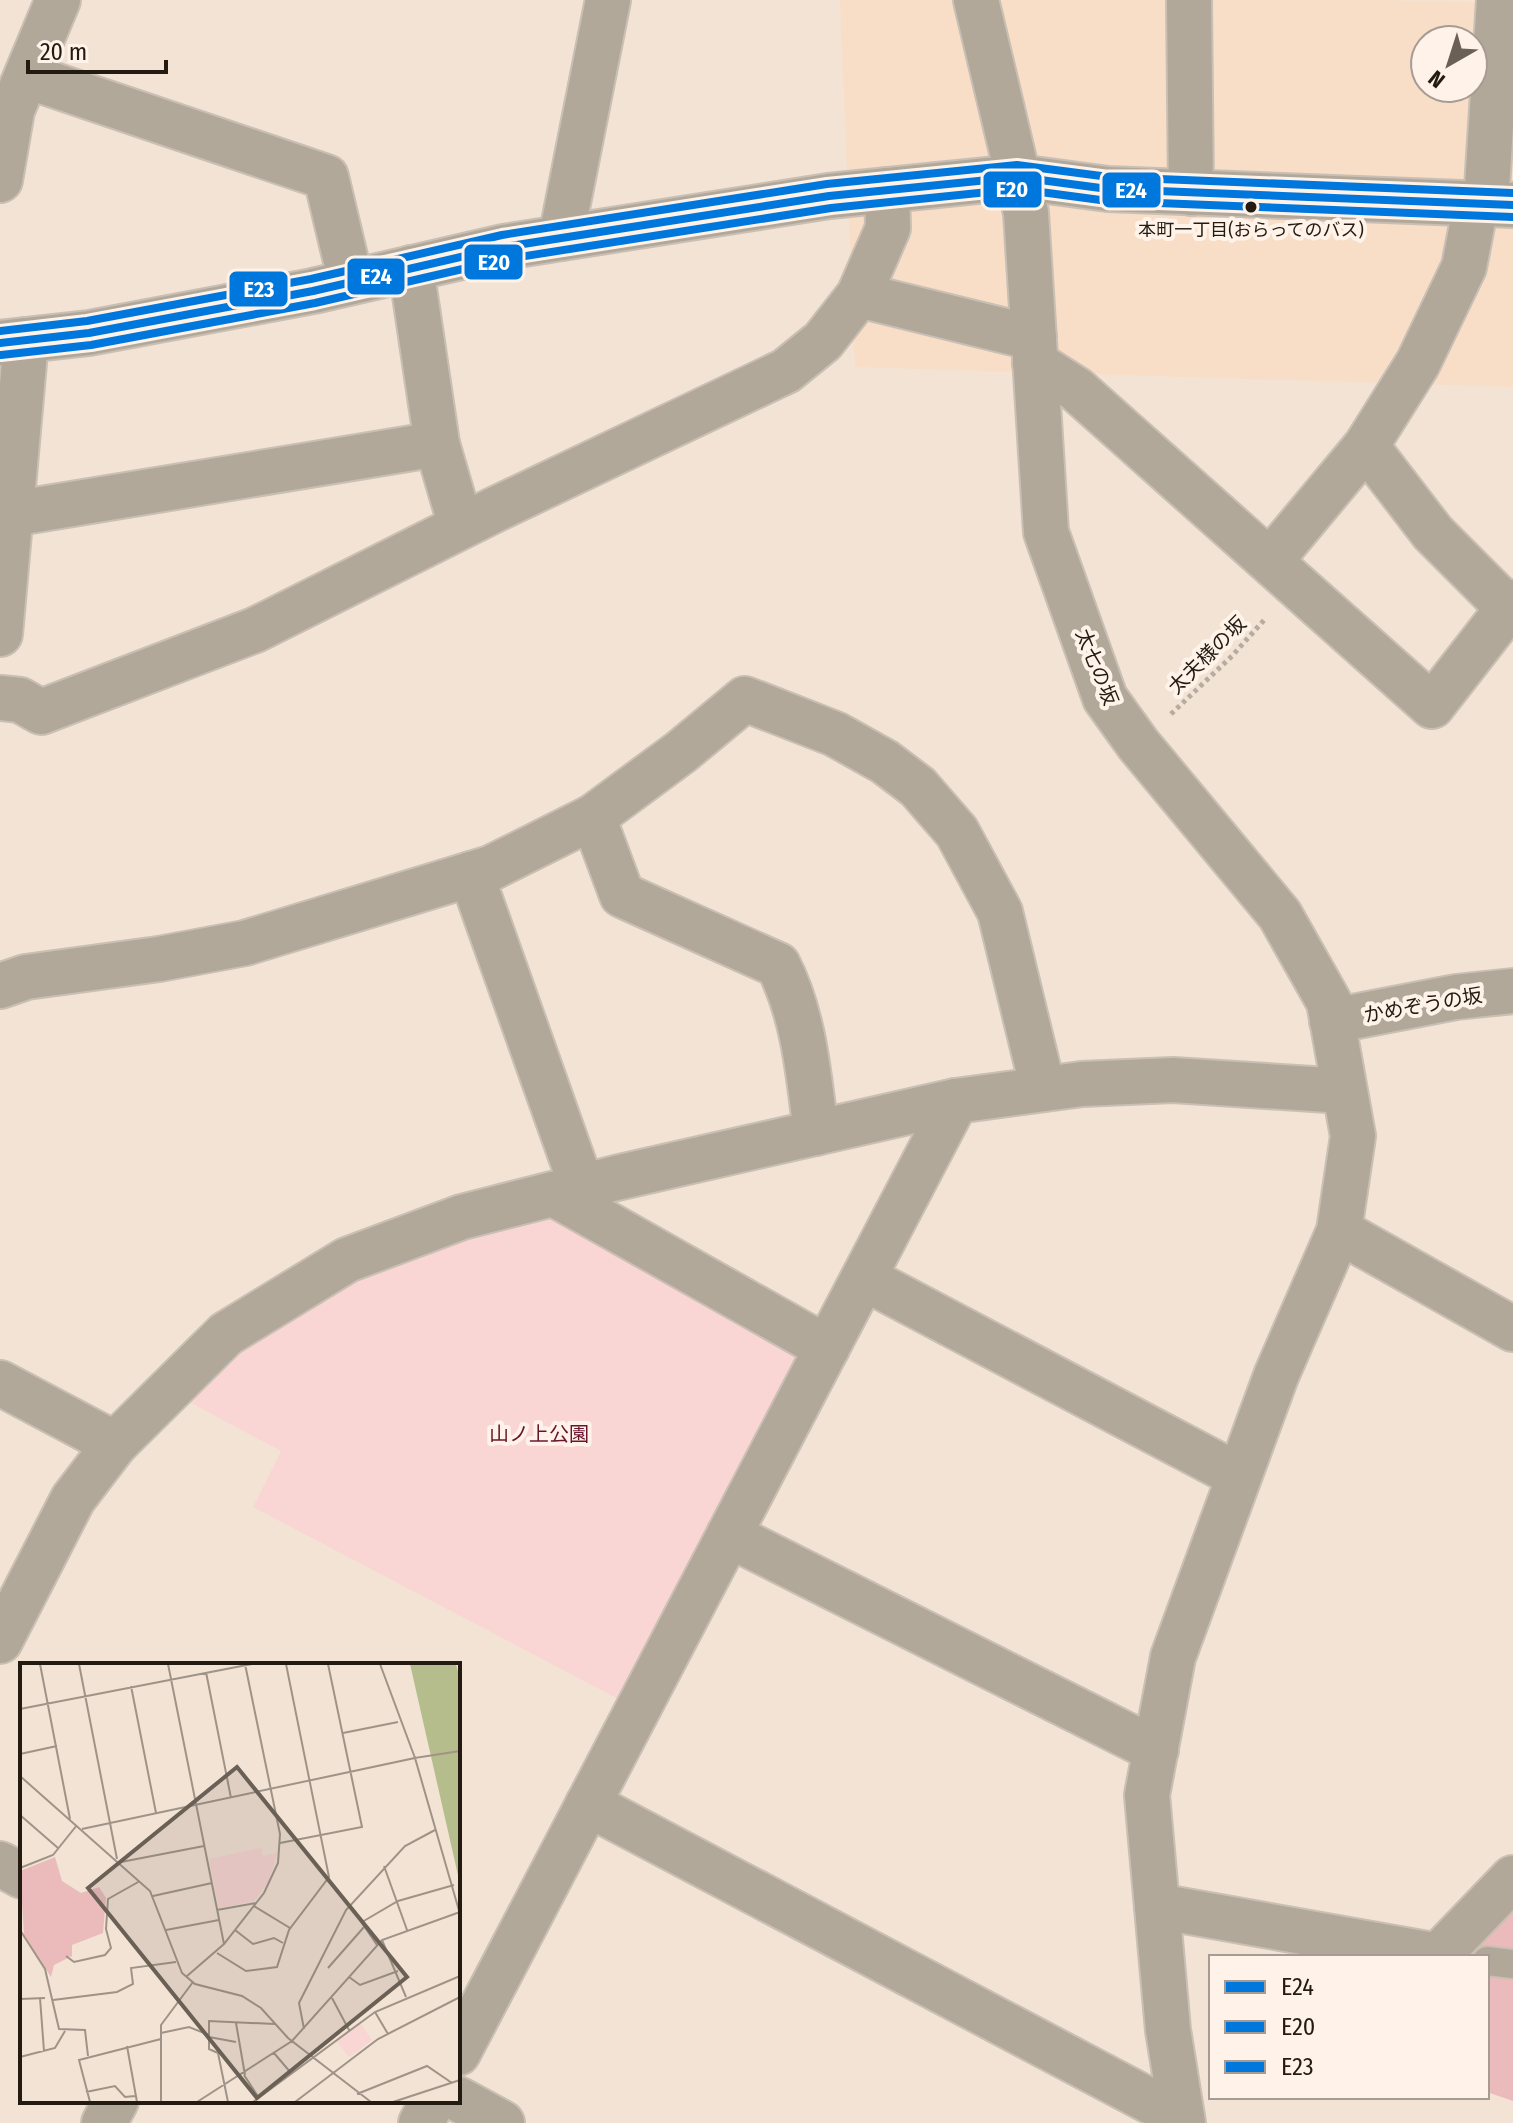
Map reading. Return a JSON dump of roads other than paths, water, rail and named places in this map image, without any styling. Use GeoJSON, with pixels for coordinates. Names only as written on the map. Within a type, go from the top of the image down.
{"type":"FeatureCollection","features":[{"type":"Feature","properties":{"kind":"street"},"geometry":{"type":"LineString","coordinates":[[0,180],[12,110],[58,0]]}},
{"type":"Feature","properties":{"kind":"street"},"geometry":{"type":"LineString","coordinates":[[561,238],[608,0]]}},
{"type":"Feature","properties":{"kind":"street","name":"太七の坂"},"geometry":{"type":"LineString","coordinates":[[976,0],[1026,213],[1046,532],[1105,698],[1138,744],[1280,915],[1329,1002],[1353,1136],[1339,1231],[1276,1376],[1173,1657],[1147,1795],[1168,2030],[1183,2121]]}},
{"type":"Feature","properties":{"kind":"street"},"geometry":{"type":"LineString","coordinates":[[1189,0],[1191,193]]}},
{"type":"Feature","properties":{"kind":"street"},"geometry":{"type":"LineString","coordinates":[[1282,572],[1418,363],[1492,204],[1499,0]]}},
{"type":"Feature","properties":{"kind":"street"},"geometry":{"type":"LineString","coordinates":[[27,76],[326,177],[351,282]]}},
{"type":"Feature","properties":{"kind":"street"},"geometry":{"type":"LineString","coordinates":[[0,634],[13,341],[89,333],[313,291],[504,247],[829,196],[1018,177],[1108,189],[1492,204]]}},
{"type":"Feature","properties":{"kind":"street"},"geometry":{"type":"LineString","coordinates":[[0,698],[20,700],[41,712],[255,630],[461,526],[786,371],[823,341],[859,295],[888,228],[887,190]]}},
{"type":"Feature","properties":{"kind":"street"},"geometry":{"type":"LineString","coordinates":[[411,268],[437,444],[461,526]]}},
{"type":"Feature","properties":{"kind":"street"},"geometry":{"type":"LineString","coordinates":[[859,295],[1034,351],[1432,706],[1508,617],[1433,533],[1366,446]]}},
{"type":"Feature","properties":{"kind":"street"},"geometry":{"type":"LineString","coordinates":[[6,541],[437,444]]}},
{"type":"Feature","properties":{"kind":"street"},"geometry":{"type":"LineString","coordinates":[[0,986],[26,977],[159,959],[245,943],[491,868],[593,817],[681,752],[745,699],[835,734],[885,762],[918,787],[957,832],[1000,912],[1043,1089]]}},
{"type":"Feature","properties":{"kind":"street"},"geometry":{"type":"LineString","coordinates":[[593,817],[622,895],[778,965],[790,987],[808,1066],[816,1133]]}},
{"type":"Feature","properties":{"kind":"street"},"geometry":{"type":"LineString","coordinates":[[471,874],[568,1190],[827,1348]]}},
{"type":"Feature","properties":{"kind":"street","name":"かめぞうの坂"},"geometry":{"type":"LineString","coordinates":[[1332,1021],[1456,997],[1513,991]]}},
{"type":"Feature","properties":{"kind":"street"},"geometry":{"type":"LineString","coordinates":[[0,1641],[73,1499],[115,1444],[226,1334],[347,1260],[462,1217],[956,1101],[1082,1084],[1173,1080],[1344,1091]]}},
{"type":"Feature","properties":{"kind":"street"},"geometry":{"type":"LineString","coordinates":[[460,2049],[956,1101]]}},
{"type":"Feature","properties":{"kind":"street"},"geometry":{"type":"LineString","coordinates":[[1339,1231],[1513,1329]]}},
{"type":"Feature","properties":{"kind":"street"},"geometry":{"type":"LineString","coordinates":[[864,1278],[1239,1476]]}},
{"type":"Feature","properties":{"kind":"street"},"geometry":{"type":"LineString","coordinates":[[0,1383],[115,1444]]}},
{"type":"Feature","properties":{"kind":"street"},"geometry":{"type":"LineString","coordinates":[[729,1535],[1156,1750]]}},
{"type":"Feature","properties":{"kind":"street"},"geometry":{"type":"LineString","coordinates":[[588,1804],[1183,2121]]}},
{"type":"Feature","properties":{"kind":"street"},"geometry":{"type":"LineString","coordinates":[[0,1864],[20,1875]]}},
{"type":"Feature","properties":{"kind":"street"},"geometry":{"type":"LineString","coordinates":[[1439,1955],[1513,1878]]}},
{"type":"Feature","properties":{"kind":"street"},"geometry":{"type":"LineString","coordinates":[[1157,1906],[1432,1955]]}},
{"type":"Feature","properties":{"kind":"street"},"geometry":{"type":"LineString","coordinates":[[460,2100],[502,2123]]}},
{"type":"Feature","properties":{"kind":"street"},"geometry":{"type":"LineString","coordinates":[[104,2123],[115,2103]]}},
{"type":"Feature","properties":{"kind":"street"},"geometry":{"type":"LineString","coordinates":[[421,2123],[432,2103]]}},
{"type":"Feature","properties":{"kind":"lane"},"geometry":{"type":"LineString","coordinates":[[1489,1961],[1513,1964]]}},
{"type":"Feature","properties":{"kind":"place","name":"本町一丁目(おらってのバス)"},"geometry":{"type":"Point","coordinates":[1251,207]}},
{"type":"Feature","properties":{"kind":"park label","name":"山ノ上公園"},"geometry":{"type":"Point","coordinates":[539,1434]}}]}
